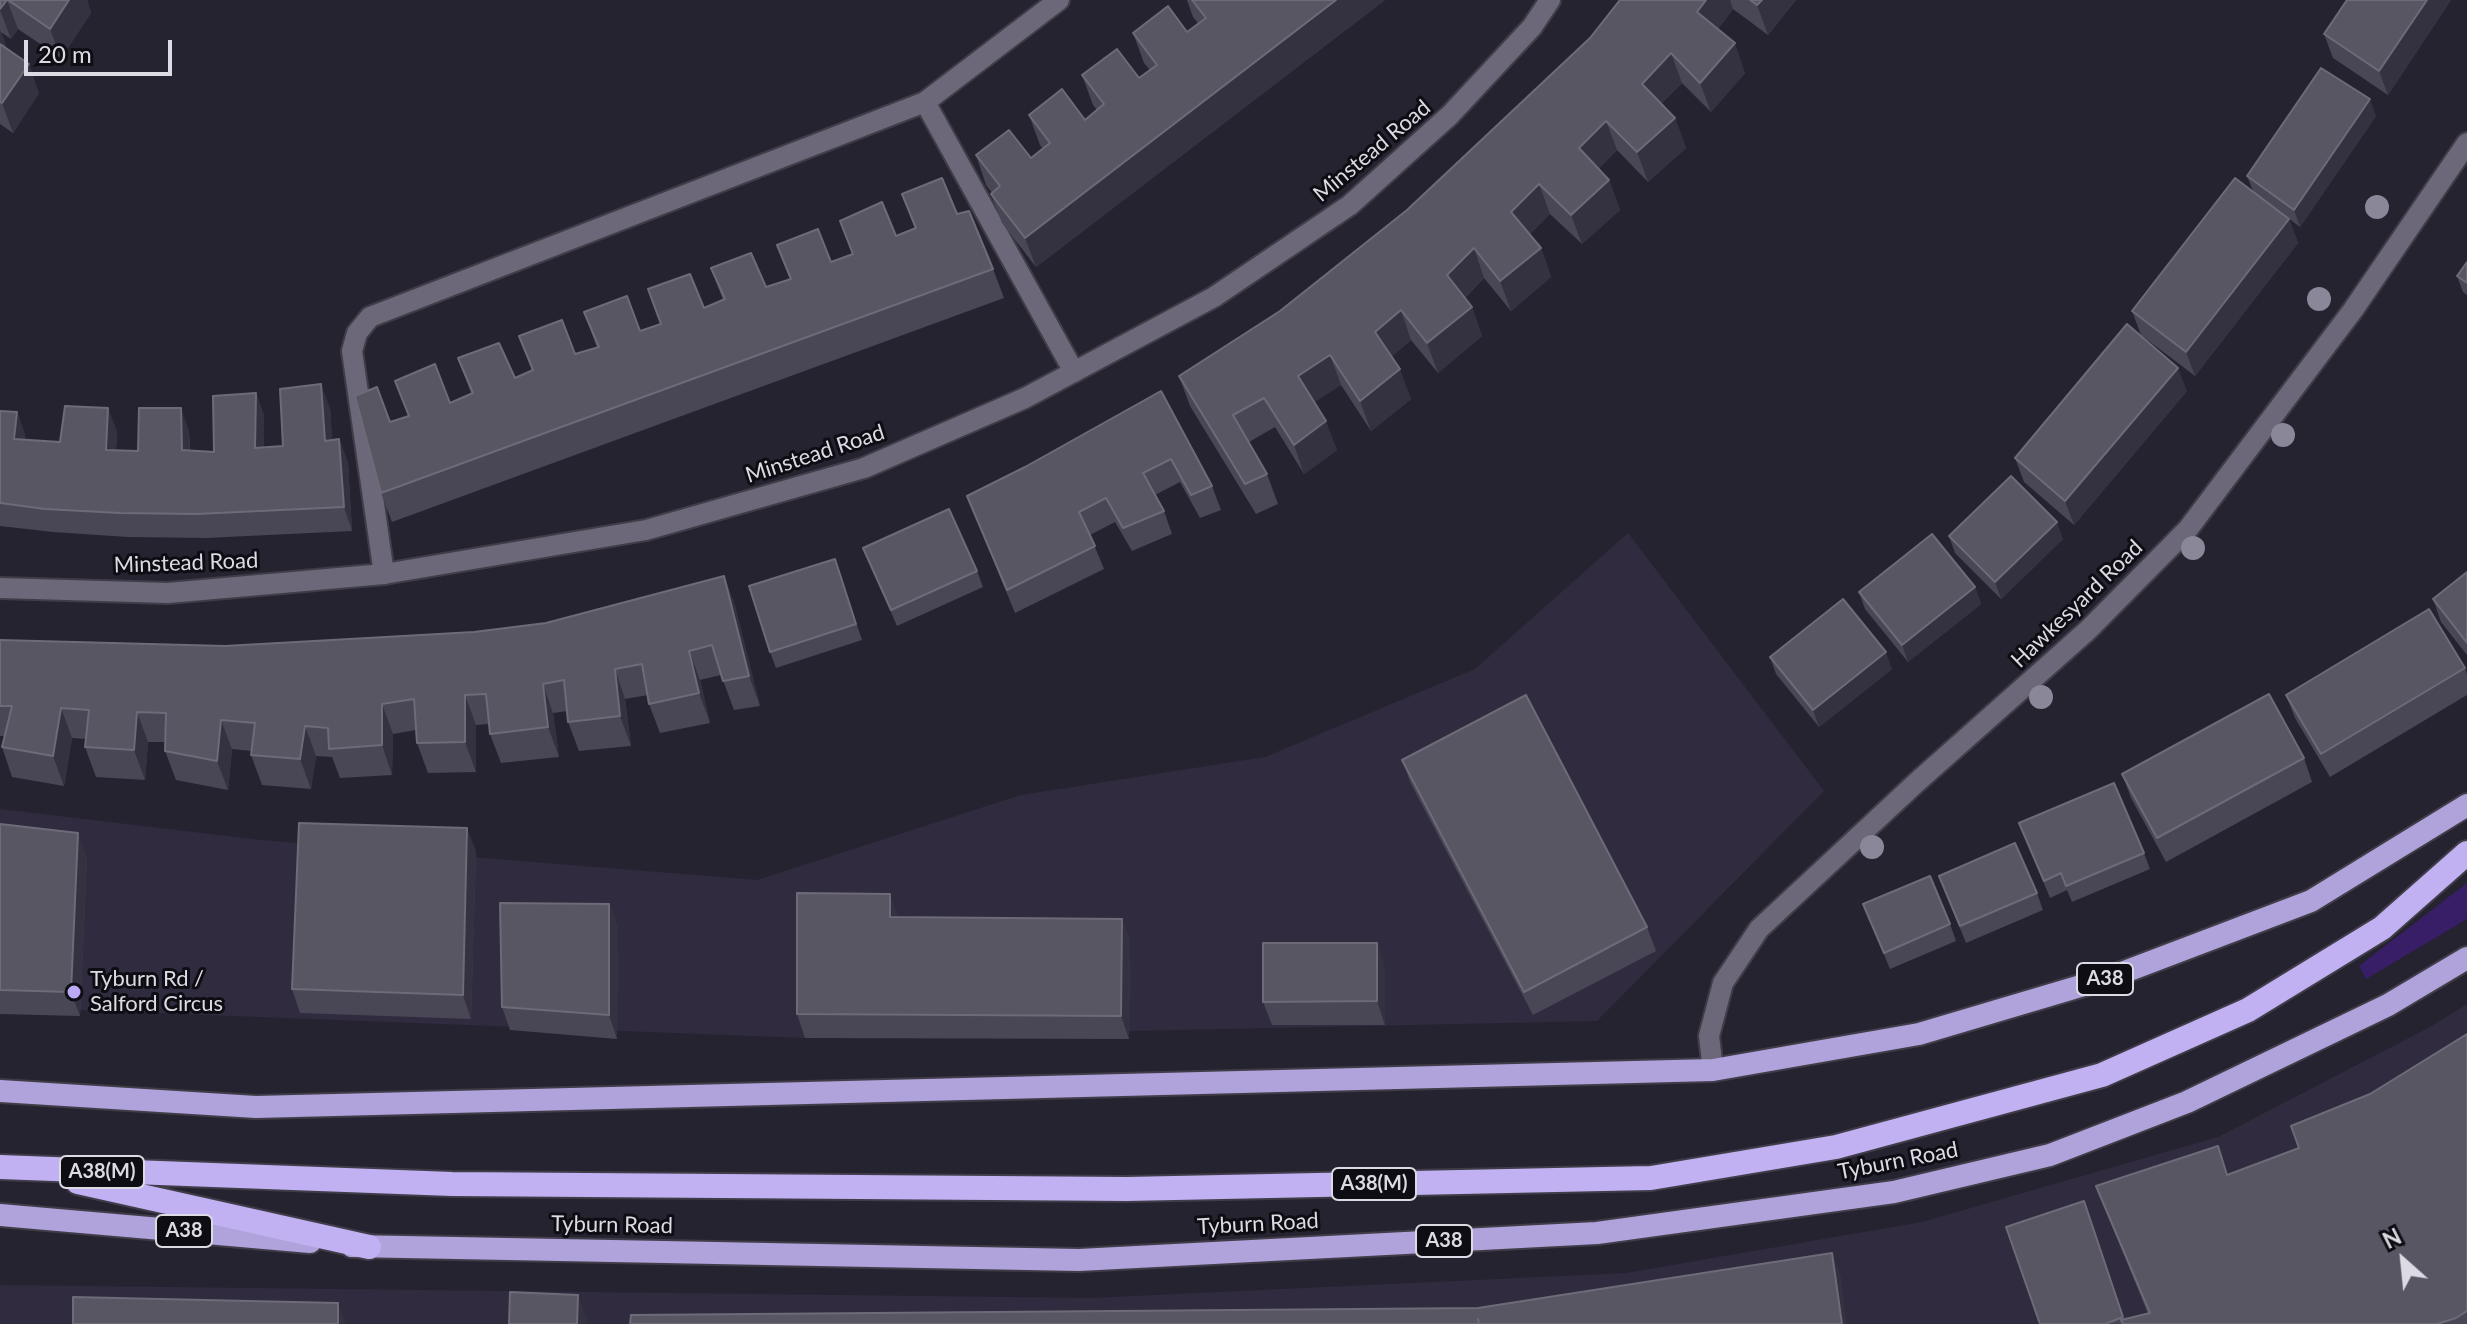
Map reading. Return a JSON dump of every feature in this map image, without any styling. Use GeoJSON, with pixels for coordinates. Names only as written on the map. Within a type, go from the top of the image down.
{"type":"FeatureCollection","features":[{"type":"Feature","properties":{"kind":"highway","name":"A38"},"geometry":{"type":"LineString","coordinates":[[0,1091],[256,1107],[1713,1070],[1919,1034],[2111,977],[2311,901],[2467,805]]}},
{"type":"Feature","properties":{"kind":"highway","name":"A38(M)"},"geometry":{"type":"LineString","coordinates":[[0,1169],[452,1184],[1112,1189],[1651,1178],[1836,1147],[2102,1075],[2248,1010],[2382,928],[2467,853]]}},
{"type":"Feature","properties":{"kind":"highway","name":"Tyburn Road"},"geometry":{"type":"LineString","coordinates":[[0,1215],[369,1247],[1079,1260],[1597,1233],[1894,1192],[2050,1155],[2187,1102],[2388,1005],[2467,958]]}},
{"type":"Feature","properties":{"kind":"highway","name":"A38(M)"},"geometry":{"type":"LineString","coordinates":[[0,1169],[44,1175],[369,1247]]}},
{"type":"Feature","properties":{"kind":"street"},"geometry":{"type":"LineString","coordinates":[[384,574],[352,351],[357,333],[370,317],[925,102],[1059,0]]}},
{"type":"Feature","properties":{"kind":"street","name":"Minstead Road"},"geometry":{"type":"LineString","coordinates":[[0,588],[168,593],[384,574],[646,530],[864,468],[1025,398],[1214,297],[1350,205],[1450,115],[1532,27],[1550,0]]}},
{"type":"Feature","properties":{"kind":"street"},"geometry":{"type":"LineString","coordinates":[[925,102],[1074,372]]}},
{"type":"Feature","properties":{"kind":"street","name":"Hawkesyard Road"},"geometry":{"type":"LineString","coordinates":[[1713,1070],[1709,1036],[1723,983],[1759,929],[1917,782],[2088,630],[2188,529],[2353,310],[2467,143]]}},
{"type":"Feature","properties":{"kind":"shaded area"},"geometry":{"type":"Polygon","coordinates":[[[1628,533],[1824,791],[1597,1021],[805,1038],[0,1007],[0,809],[261,840],[757,880],[1021,795],[1265,757],[1475,669],[1628,533]]]}},
{"type":"Feature","properties":{"kind":"shaded area"},"geometry":{"type":"Polygon","coordinates":[[[2467,883],[2467,919],[2366,979],[2359,966],[2467,883]]]}},
{"type":"Feature","properties":{"kind":"shaded area"},"geometry":{"type":"Polygon","coordinates":[[[2467,1004],[2467,1324],[0,1324],[0,1285],[1091,1298],[1626,1273],[1922,1222],[2218,1137],[2430,1027],[2467,1004]]]}},
{"type":"Feature","properties":{"kind":"building"},"geometry":{"type":"Polygon","coordinates":[[[8,0],[69,0],[50,29],[8,0]]]}},
{"type":"Feature","properties":{"kind":"building"},"geometry":{"type":"Polygon","coordinates":[[[1192,0],[1336,0],[1025,238],[991,194],[1000,186],[976,155],[1009,130],[1031,158],[1050,143],[1029,115],[1062,89],[1085,120],[1104,104],[1082,75],[1117,49],[1139,78],[1157,65],[1133,33],[1168,6],[1187,32],[1206,18],[1192,0]]]}},
{"type":"Feature","properties":{"kind":"building"},"geometry":{"type":"Polygon","coordinates":[[[1620,0],[1706,0],[1697,12],[1735,43],[1700,83],[1671,53],[1642,84],[1675,118],[1637,152],[1606,121],[1579,148],[1609,180],[1571,215],[1539,184],[1511,212],[1541,248],[1500,281],[1474,248],[1447,275],[1472,307],[1427,343],[1401,310],[1375,332],[1400,369],[1360,401],[1330,355],[1298,376],[1326,421],[1294,445],[1264,398],[1233,415],[1267,474],[1245,484],[1179,376],[1280,311],[1407,210],[1590,38],[1620,0]]]}},
{"type":"Feature","properties":{"kind":"building"},"geometry":{"type":"Polygon","coordinates":[[[2347,0],[2427,0],[2379,71],[2324,34],[2347,0]]]}},
{"type":"Feature","properties":{"kind":"building"},"geometry":{"type":"Polygon","coordinates":[[[0,44],[29,64],[2,103],[0,102],[0,44]]]}},
{"type":"Feature","properties":{"kind":"building"},"geometry":{"type":"Polygon","coordinates":[[[2321,68],[2370,99],[2294,210],[2247,176],[2321,68]]]}},
{"type":"Feature","properties":{"kind":"building"},"geometry":{"type":"Polygon","coordinates":[[[942,178],[957,214],[969,211],[993,269],[381,493],[355,396],[377,387],[390,422],[409,416],[395,381],[435,364],[450,403],[473,393],[458,358],[499,343],[515,378],[533,370],[519,336],[562,320],[575,354],[599,347],[584,312],[627,296],[640,331],[661,324],[648,289],[690,274],[704,308],[725,299],[711,268],[751,253],[766,287],[791,279],[777,245],[818,229],[831,262],[853,254],[840,221],[882,202],[896,236],[916,228],[902,194],[942,178]]]}},
{"type":"Feature","properties":{"kind":"building"},"geometry":{"type":"Polygon","coordinates":[[[2235,178],[2289,219],[2186,352],[2132,311],[2235,178]]]}},
{"type":"Feature","properties":{"kind":"building"},"geometry":{"type":"Polygon","coordinates":[[[2467,262],[2467,283],[2457,276],[2467,262]]]}},
{"type":"Feature","properties":{"kind":"building"},"geometry":{"type":"Polygon","coordinates":[[[2127,324],[2178,368],[2065,501],[2015,458],[2127,324]]]}},
{"type":"Feature","properties":{"kind":"building"},"geometry":{"type":"Polygon","coordinates":[[[321,384],[325,441],[339,439],[344,507],[197,514],[45,509],[0,503],[0,411],[17,412],[14,439],[60,442],[65,406],[108,408],[106,450],[138,451],[139,408],[181,408],[182,450],[214,452],[213,396],[256,393],[255,448],[283,446],[280,389],[321,384]]]}},
{"type":"Feature","properties":{"kind":"building"},"geometry":{"type":"Polygon","coordinates":[[[1161,391],[1212,486],[1191,495],[1171,459],[1143,473],[1164,511],[1123,528],[1106,498],[1079,512],[1095,546],[1007,590],[967,496],[1161,391]]]}},
{"type":"Feature","properties":{"kind":"building"},"geometry":{"type":"Polygon","coordinates":[[[2011,476],[2057,522],[1995,582],[1949,536],[2011,476]]]}},
{"type":"Feature","properties":{"kind":"building"},"geometry":{"type":"Polygon","coordinates":[[[949,509],[977,571],[891,610],[863,548],[949,509]]]}},
{"type":"Feature","properties":{"kind":"building"},"geometry":{"type":"Polygon","coordinates":[[[1932,534],[1975,587],[1902,645],[1859,592],[1932,534]]]}},
{"type":"Feature","properties":{"kind":"building"},"geometry":{"type":"Polygon","coordinates":[[[835,559],[856,624],[770,652],[749,586],[835,559]]]}},
{"type":"Feature","properties":{"kind":"building"},"geometry":{"type":"Polygon","coordinates":[[[2467,572],[2467,643],[2433,599],[2467,572]]]}},
{"type":"Feature","properties":{"kind":"building"},"geometry":{"type":"Polygon","coordinates":[[[724,576],[749,676],[723,681],[712,645],[689,651],[699,693],[649,704],[642,664],[615,669],[620,716],[568,722],[564,680],[543,684],[548,727],[490,734],[486,694],[465,695],[465,742],[417,743],[414,699],[382,704],[382,745],[329,749],[328,728],[305,726],[300,759],[251,755],[255,723],[221,720],[217,761],[165,751],[166,713],[137,712],[134,750],[85,747],[89,710],[61,708],[53,756],[2,747],[12,706],[0,706],[0,640],[225,646],[474,632],[546,623],[724,576]]]}},
{"type":"Feature","properties":{"kind":"building"},"geometry":{"type":"Polygon","coordinates":[[[1843,599],[1886,652],[1813,710],[1770,657],[1843,599]]]}},
{"type":"Feature","properties":{"kind":"building"},"geometry":{"type":"Polygon","coordinates":[[[2429,609],[2465,668],[2321,754],[2286,695],[2429,609]]]}},
{"type":"Feature","properties":{"kind":"building"},"geometry":{"type":"Polygon","coordinates":[[[2269,694],[2304,758],[2157,838],[2122,774],[2269,694]]]}},
{"type":"Feature","properties":{"kind":"building"},"geometry":{"type":"Polygon","coordinates":[[[1526,695],[1647,927],[1524,992],[1402,760],[1526,695]]]}},
{"type":"Feature","properties":{"kind":"building"},"geometry":{"type":"Polygon","coordinates":[[[2114,783],[2144,853],[2066,886],[2061,873],[2044,881],[2019,823],[2114,783]]]}},
{"type":"Feature","properties":{"kind":"building"},"geometry":{"type":"Polygon","coordinates":[[[299,823],[467,828],[463,995],[292,989],[299,823]]]}},
{"type":"Feature","properties":{"kind":"building"},"geometry":{"type":"Polygon","coordinates":[[[0,824],[78,833],[71,992],[0,990],[0,824]]]}},
{"type":"Feature","properties":{"kind":"building"},"geometry":{"type":"Polygon","coordinates":[[[2015,843],[2037,893],[1960,926],[1939,876],[2015,843]]]}},
{"type":"Feature","properties":{"kind":"building"},"geometry":{"type":"Polygon","coordinates":[[[1930,876],[1950,924],[1884,953],[1863,904],[1930,876]]]}},
{"type":"Feature","properties":{"kind":"building"},"geometry":{"type":"Polygon","coordinates":[[[797,893],[890,894],[890,917],[1122,919],[1121,1016],[797,1014],[797,893]]]}},
{"type":"Feature","properties":{"kind":"building"},"geometry":{"type":"Polygon","coordinates":[[[500,903],[609,904],[609,1015],[502,1007],[500,903]]]}},
{"type":"Feature","properties":{"kind":"building"},"geometry":{"type":"Polygon","coordinates":[[[1263,943],[1377,943],[1377,1001],[1263,1002],[1263,943]]]}},
{"type":"Feature","properties":{"kind":"building"},"geometry":{"type":"Polygon","coordinates":[[[2467,1034],[2467,1311],[2437,1324],[2123,1324],[2121,1320],[2150,1313],[2096,1186],[2218,1146],[2227,1175],[2299,1148],[2291,1126],[2370,1094],[2467,1034]]]}},
{"type":"Feature","properties":{"kind":"building"},"geometry":{"type":"Polygon","coordinates":[[[2084,1201],[2123,1317],[2105,1324],[2040,1324],[2006,1227],[2084,1201]]]}},
{"type":"Feature","properties":{"kind":"building"},"geometry":{"type":"Polygon","coordinates":[[[1832,1253],[1842,1324],[630,1324],[631,1315],[1478,1308],[1832,1253]]]}},
{"type":"Feature","properties":{"kind":"building"},"geometry":{"type":"Polygon","coordinates":[[[510,1292],[578,1295],[577,1324],[509,1324],[510,1292]]]}},
{"type":"Feature","properties":{"kind":"building"},"geometry":{"type":"Polygon","coordinates":[[[73,1297],[338,1303],[338,1324],[73,1324],[73,1297]]]}},
{"type":"Feature","properties":{"kind":"place","name":"Tyburn Rd / Salford Circus"},"geometry":{"type":"Point","coordinates":[74,992]}}]}
